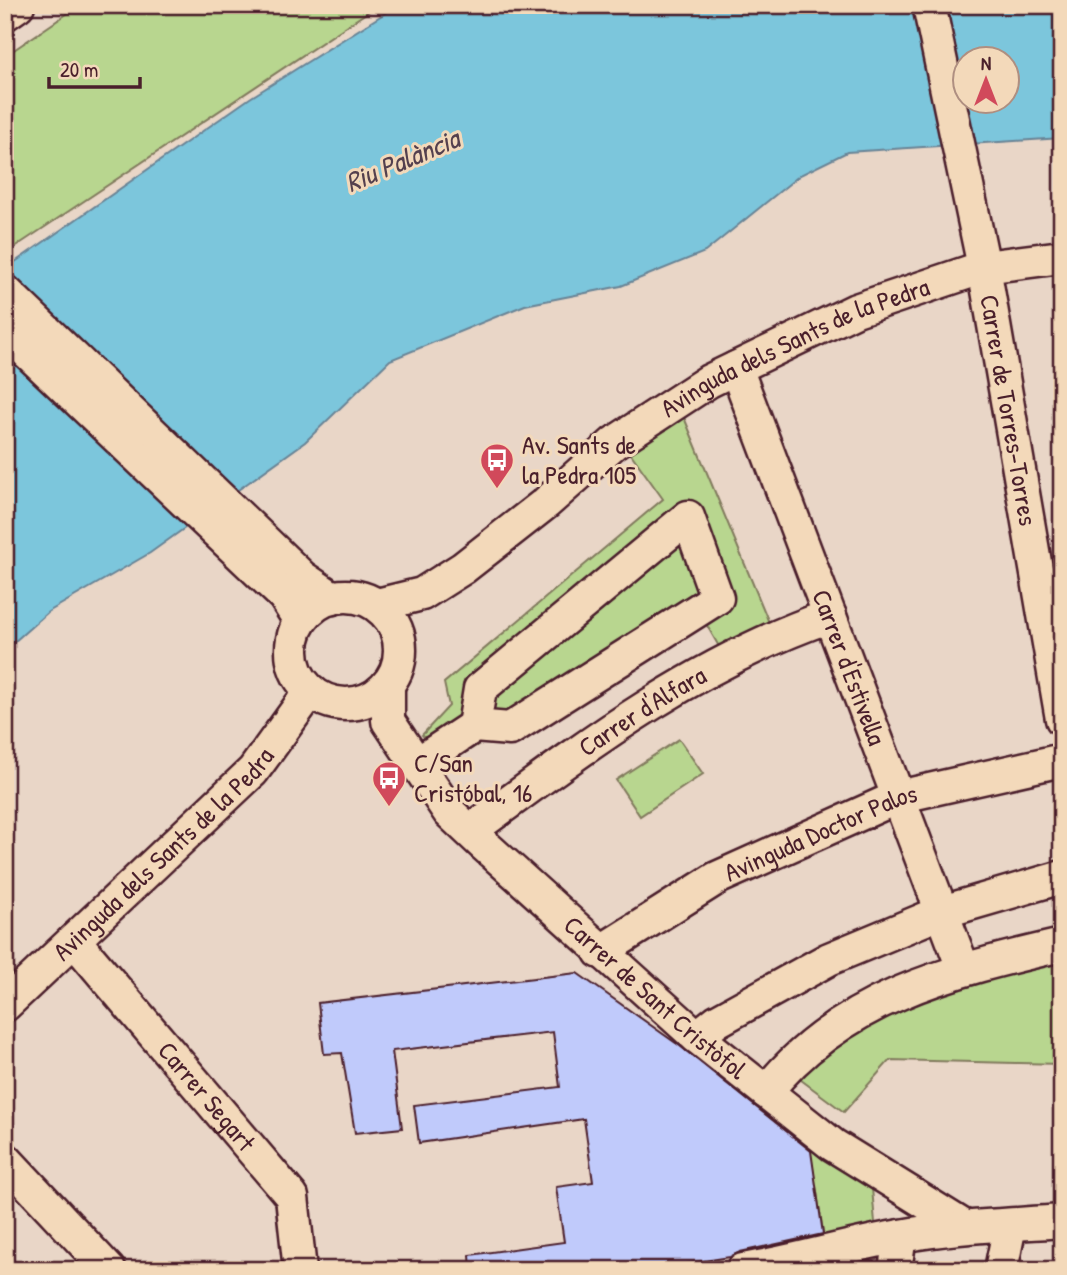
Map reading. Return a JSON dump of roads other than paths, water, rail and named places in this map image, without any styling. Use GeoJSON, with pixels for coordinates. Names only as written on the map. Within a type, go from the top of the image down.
{"type":"FeatureCollection","features":[{"type":"Feature","properties":{"kind":"street"},"geometry":{"type":"LineString","coordinates":[[5,14],[18,5]]}},
{"type":"Feature","properties":{"kind":"street","name":"Carrer de Torres-Torres"},"geometry":{"type":"LineString","coordinates":[[929,5],[984,267],[1062,719]]}},
{"type":"Feature","properties":{"kind":"street","name":"Avinguda dels Sants de la Pedra"},"geometry":{"type":"LineString","coordinates":[[377,605],[422,594],[509,533],[614,443],[709,381],[856,310],[984,267],[1062,257]]}},
{"type":"Feature","properties":{"kind":"street"},"geometry":{"type":"LineString","coordinates":[[5,291],[302,577],[332,598]]}},
{"type":"Feature","properties":{"kind":"street"},"geometry":{"type":"LineString","coordinates":[[5,331],[284,596],[300,621]]}},
{"type":"Feature","properties":{"kind":"street","name":"Carrer d'Estivella"},"geometry":{"type":"LineString","coordinates":[[736,368],[963,968]]}},
{"type":"Feature","properties":{"kind":"street"},"geometry":{"type":"LineString","coordinates":[[415,765],[474,726],[510,729],[717,598],[688,517],[480,688],[474,726]]}},
{"type":"Feature","properties":{"kind":"street"},"geometry":{"type":"LineString","coordinates":[[342,704],[367,700],[388,684],[398,666],[401,649],[422,594]]}},
{"type":"Feature","properties":{"kind":"street"},"geometry":{"type":"LineString","coordinates":[[388,684],[388,720],[323,700],[310,692],[298,676],[292,658],[292,639],[300,621],[314,606],[332,598],[348,596],[377,605],[398,632],[401,649]]}},
{"type":"Feature","properties":{"kind":"street"},"geometry":{"type":"LineString","coordinates":[[697,691],[757,656],[832,623]]}},
{"type":"Feature","properties":{"kind":"street","name":"Carrer d'Alfara"},"geometry":{"type":"LineString","coordinates":[[477,837],[576,754],[692,678],[783,632],[832,623]]}},
{"type":"Feature","properties":{"kind":"street","name":"Avinguda dels Sants de la Pedra"},"geometry":{"type":"LineString","coordinates":[[5,1005],[253,771],[310,692]]}},
{"type":"Feature","properties":{"kind":"street","name":"Carrer de Sant Cristòfol"},"geometry":{"type":"LineString","coordinates":[[388,720],[415,765],[449,811],[600,952],[697,1037],[832,1145],[965,1227]]}},
{"type":"Feature","properties":{"kind":"street","name":"Avinguda Doctor Palos"},"geometry":{"type":"LineString","coordinates":[[600,952],[718,878],[898,797],[1062,760]]}},
{"type":"Feature","properties":{"kind":"street"},"geometry":{"type":"LineString","coordinates":[[477,837],[597,764]]}},
{"type":"Feature","properties":{"kind":"street"},"geometry":{"type":"LineString","coordinates":[[697,1037],[717,1021],[829,960],[942,912],[1062,877]]}},
{"type":"Feature","properties":{"kind":"street","name":"Carrer Segart"},"geometry":{"type":"LineString","coordinates":[[74,940],[292,1197],[300,1270]]}},
{"type":"Feature","properties":{"kind":"street"},"geometry":{"type":"LineString","coordinates":[[766,1092],[792,1060],[864,1007],[963,968],[1062,945]]}},
{"type":"Feature","properties":{"kind":"street"},"geometry":{"type":"LineString","coordinates":[[5,1159],[109,1270]]}},
{"type":"Feature","properties":{"kind":"street"},"geometry":{"type":"LineString","coordinates":[[743,1270],[792,1262],[900,1236],[965,1227],[1062,1221]]}},
{"type":"Feature","properties":{"kind":"street"},"geometry":{"type":"LineString","coordinates":[[1001,1270],[1010,1225]]}},
{"type":"Feature","properties":{"kind":"street"},"geometry":{"type":"LineString","coordinates":[[895,1270],[900,1236]]}},
{"type":"Feature","properties":{"kind":"water","name":"Riu Palància"},"geometry":{"type":"Polygon","coordinates":[[[398,5],[1062,5],[1062,138],[847,152],[800,175],[705,252],[621,286],[525,305],[390,360],[305,442],[150,553],[48,612],[5,650],[5,269],[250,98],[398,5]]]}},
{"type":"Feature","properties":{"kind":"place","name":"Av. Sants de la Pedra 105"},"geometry":{"type":"Point","coordinates":[497,490]}},
{"type":"Feature","properties":{"kind":"place","name":"C/San Cristóbal, 16"},"geometry":{"type":"Point","coordinates":[389,808]}}]}
